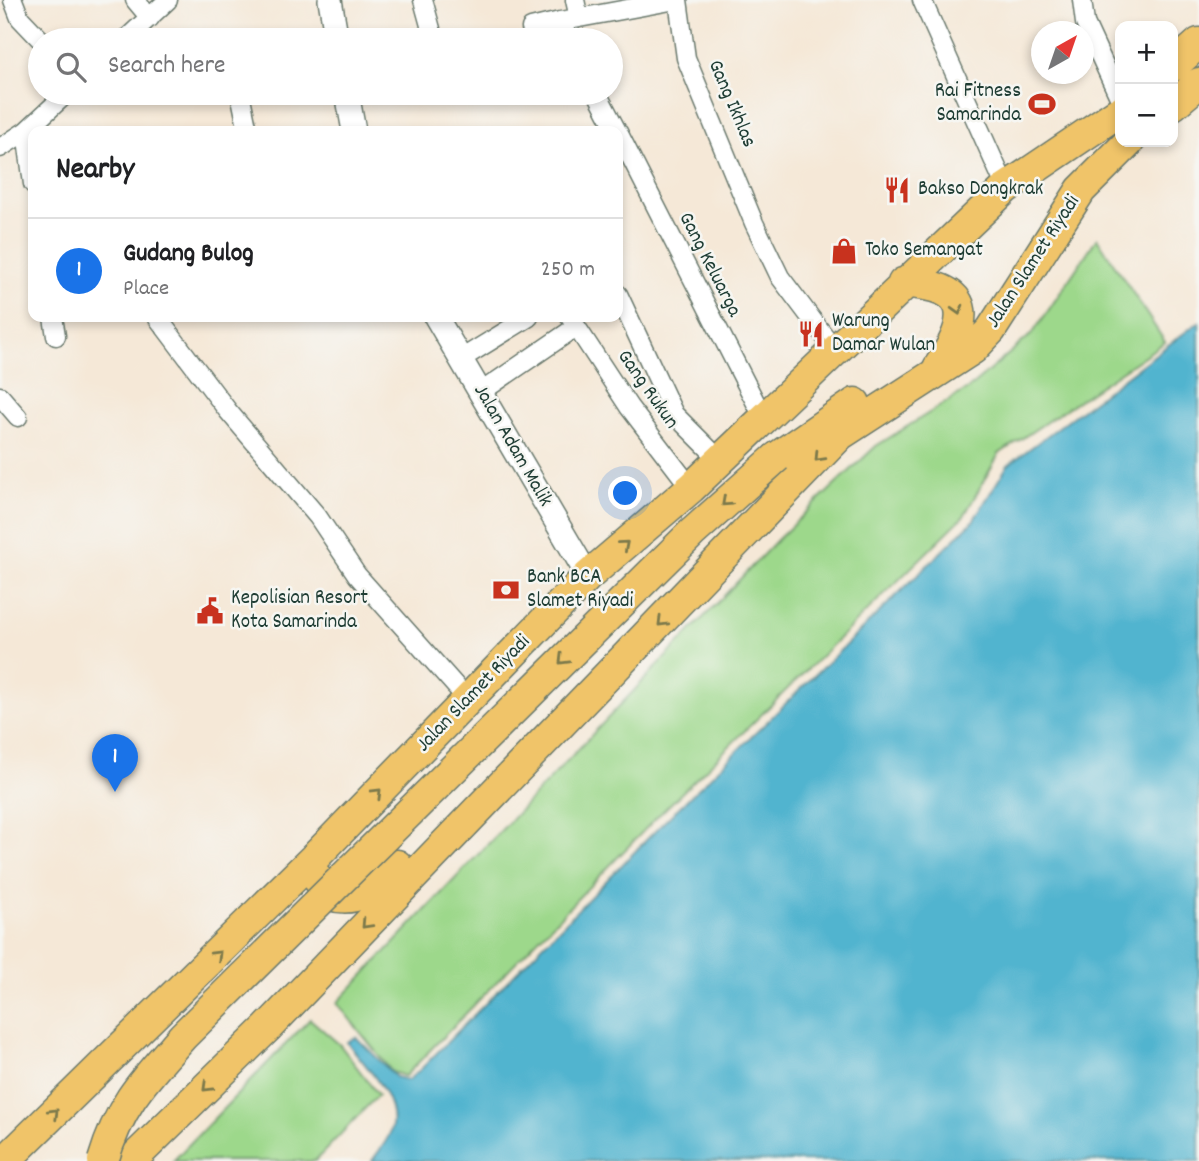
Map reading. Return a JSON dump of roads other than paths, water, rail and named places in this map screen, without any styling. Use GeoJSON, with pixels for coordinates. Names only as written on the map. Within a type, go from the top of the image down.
{"type":"FeatureCollection","features":[{"type":"Feature","properties":{"kind":"highway"},"geometry":{"type":"LineString","coordinates":[[1178,62],[1199,43]]}},
{"type":"Feature","properties":{"kind":"highway"},"geometry":{"type":"LineString","coordinates":[[1178,101],[1199,83]]}},
{"type":"Feature","properties":{"kind":"highway","name":"Jalan Slamet Riyadi"},"geometry":{"type":"LineString","coordinates":[[5,1161],[313,859],[588,576],[691,488],[1006,188],[1115,114]]}},
{"type":"Feature","properties":{"kind":"highway","name":"Jalan Slamet Riyadi"},"geometry":{"type":"LineString","coordinates":[[131,1161],[267,1028],[841,435],[973,349],[991,330],[1081,190],[1124,147]]}},
{"type":"Feature","properties":{"kind":"highway"},"geometry":{"type":"LineString","coordinates":[[904,283],[932,284],[949,292],[957,301],[961,313],[957,335],[933,374]]}},
{"type":"Feature","properties":{"kind":"highway","name":"Jalan Slamet Riyadi"},"geometry":{"type":"LineString","coordinates":[[103,1161],[111,1134],[131,1094],[183,1036],[683,542],[777,457],[825,421],[876,390],[933,374]]}},
{"type":"Feature","properties":{"kind":"highway"},"geometry":{"type":"LineString","coordinates":[[313,859],[312,868],[318,882],[330,895],[342,899],[366,893],[515,751],[533,736],[555,730]]}},
{"type":"Feature","properties":{"kind":"street"},"geometry":{"type":"LineString","coordinates":[[13,0],[20,18],[30,28]]}},
{"type":"Feature","properties":{"kind":"street"},"geometry":{"type":"LineString","coordinates":[[135,0],[150,18]]}},
{"type":"Feature","properties":{"kind":"street"},"geometry":{"type":"LineString","coordinates":[[139,28],[169,0]]}},
{"type":"Feature","properties":{"kind":"street"},"geometry":{"type":"LineString","coordinates":[[330,0],[335,28]]}},
{"type":"Feature","properties":{"kind":"street"},"geometry":{"type":"LineString","coordinates":[[423,0],[431,28]]}},
{"type":"Feature","properties":{"kind":"street"},"geometry":{"type":"LineString","coordinates":[[531,28],[560,21],[577,9],[677,0]]}},
{"type":"Feature","properties":{"kind":"street","name":"Gang Ikhlas"},"geometry":{"type":"LineString","coordinates":[[677,0],[686,58],[754,223],[780,277],[835,350]]}},
{"type":"Feature","properties":{"kind":"street"},"geometry":{"type":"LineString","coordinates":[[922,0],[1006,188]]}},
{"type":"Feature","properties":{"kind":"street"},"geometry":{"type":"LineString","coordinates":[[1082,0],[1085,23],[1115,88]]}},
{"type":"Feature","properties":{"kind":"street"},"geometry":{"type":"LineString","coordinates":[[560,21],[564,28]]}},
{"type":"Feature","properties":{"kind":"street"},"geometry":{"type":"LineString","coordinates":[[31,126],[54,105]]}},
{"type":"Feature","properties":{"kind":"street"},"geometry":{"type":"LineString","coordinates":[[242,105],[246,126]]}},
{"type":"Feature","properties":{"kind":"street"},"geometry":{"type":"LineString","coordinates":[[349,105],[353,126]]}},
{"type":"Feature","properties":{"kind":"street","name":"Gang Keluarga"},"geometry":{"type":"LineString","coordinates":[[603,105],[614,126]]}},
{"type":"Feature","properties":{"kind":"street"},"geometry":{"type":"LineString","coordinates":[[0,148],[26,131],[28,146]]}},
{"type":"Feature","properties":{"kind":"street","name":"Gang Keluarga"},"geometry":{"type":"LineString","coordinates":[[623,144],[763,417]]}},
{"type":"Feature","properties":{"kind":"street"},"geometry":{"type":"LineString","coordinates":[[623,303],[674,414],[720,460]]}},
{"type":"Feature","properties":{"kind":"street"},"geometry":{"type":"LineString","coordinates":[[54,322],[56,336]]}},
{"type":"Feature","properties":{"kind":"street"},"geometry":{"type":"LineString","coordinates":[[161,322],[228,411],[317,517],[358,575],[468,700]]}},
{"type":"Feature","properties":{"kind":"street","name":"Jalan Adam Malik"},"geometry":{"type":"LineString","coordinates":[[439,322],[588,576]]}},
{"type":"Feature","properties":{"kind":"street"},"geometry":{"type":"LineString","coordinates":[[461,359],[521,322]]}},
{"type":"Feature","properties":{"kind":"street"},"geometry":{"type":"LineString","coordinates":[[481,393],[573,322]]}},
{"type":"Feature","properties":{"kind":"street","name":"Gang Rukun"},"geometry":{"type":"LineString","coordinates":[[573,322],[629,407],[691,488]]}},
{"type":"Feature","properties":{"kind":"street"},"geometry":{"type":"LineString","coordinates":[[0,397],[18,418]]}},
{"type":"Feature","properties":{"kind":"water"},"geometry":{"type":"Polygon","coordinates":[[[1199,322],[1199,1161],[372,1161],[390,1133],[393,1121],[391,1109],[380,1084],[347,1042],[356,1037],[396,1077],[408,1080],[663,823],[973,521],[1008,465],[1199,322]]]}},
{"type":"Feature","properties":{"kind":"place","name":"Rai Fitness Samarinda"},"geometry":{"type":"Point","coordinates":[1042,104]}},
{"type":"Feature","properties":{"kind":"place","name":"Bakso Dongkrak"},"geometry":{"type":"Point","coordinates":[897,190]}},
{"type":"Feature","properties":{"kind":"place","name":"Toko Semangat"},"geometry":{"type":"Point","coordinates":[844,251]}},
{"type":"Feature","properties":{"kind":"place","name":"Warung Damar Wulan"},"geometry":{"type":"Point","coordinates":[811,334]}},
{"type":"Feature","properties":{"kind":"place","name":"Bank BCA Slamet Riyadi"},"geometry":{"type":"Point","coordinates":[506,590]}},
{"type":"Feature","properties":{"kind":"place","name":"Kepolisian Resort Kota Samarinda"},"geometry":{"type":"Point","coordinates":[210,611]}},
{"type":"Feature","properties":{"kind":"place","name":"Gudang Bulog"},"geometry":{"type":"Point","coordinates":[115,792]}}]}
